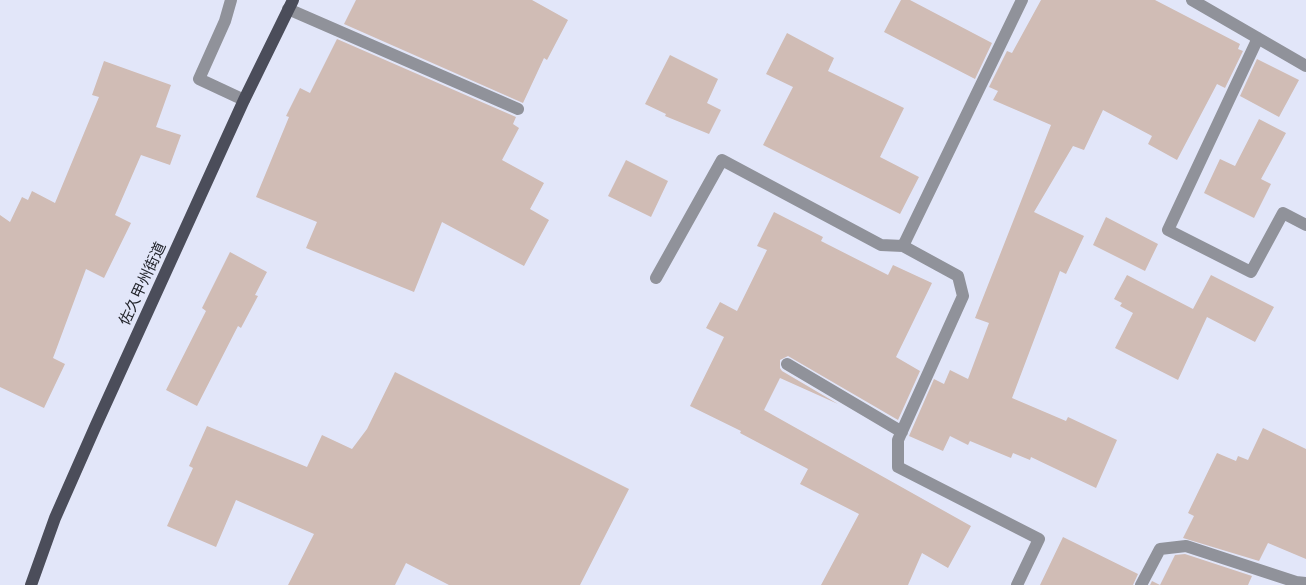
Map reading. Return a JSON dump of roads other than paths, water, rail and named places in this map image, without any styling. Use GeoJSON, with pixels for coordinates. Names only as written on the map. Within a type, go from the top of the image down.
{"type":"FeatureCollection","features":[{"type":"Feature","properties":{"kind":"main road","name":"佐久甲州街道"},"geometry":{"type":"LineString","coordinates":[[31,585],[55,518],[96,424],[244,100],[291,4]]}},
{"type":"Feature","properties":{"kind":"street"},"geometry":{"type":"LineString","coordinates":[[231,0],[225,21],[199,79],[244,100]]}},
{"type":"Feature","properties":{"kind":"street"},"geometry":{"type":"LineString","coordinates":[[902,246],[1022,0]]}},
{"type":"Feature","properties":{"kind":"street"},"geometry":{"type":"LineString","coordinates":[[1192,0],[1306,66]]}},
{"type":"Feature","properties":{"kind":"street"},"geometry":{"type":"LineString","coordinates":[[291,4],[518,109]]}},
{"type":"Feature","properties":{"kind":"street"},"geometry":{"type":"LineString","coordinates":[[1258,38],[1168,230],[1251,272],[1283,213],[1306,225]]}},
{"type":"Feature","properties":{"kind":"street"},"geometry":{"type":"LineString","coordinates":[[656,278],[722,160],[881,245],[902,246],[958,276],[963,296],[898,440],[898,467],[1038,540],[1017,585]]}},
{"type":"Feature","properties":{"kind":"street"},"geometry":{"type":"LineString","coordinates":[[787,364],[902,432]]}},
{"type":"Feature","properties":{"kind":"street"},"geometry":{"type":"LineString","coordinates":[[1141,585],[1160,549],[1186,546],[1296,582],[1306,583]]}}]}
